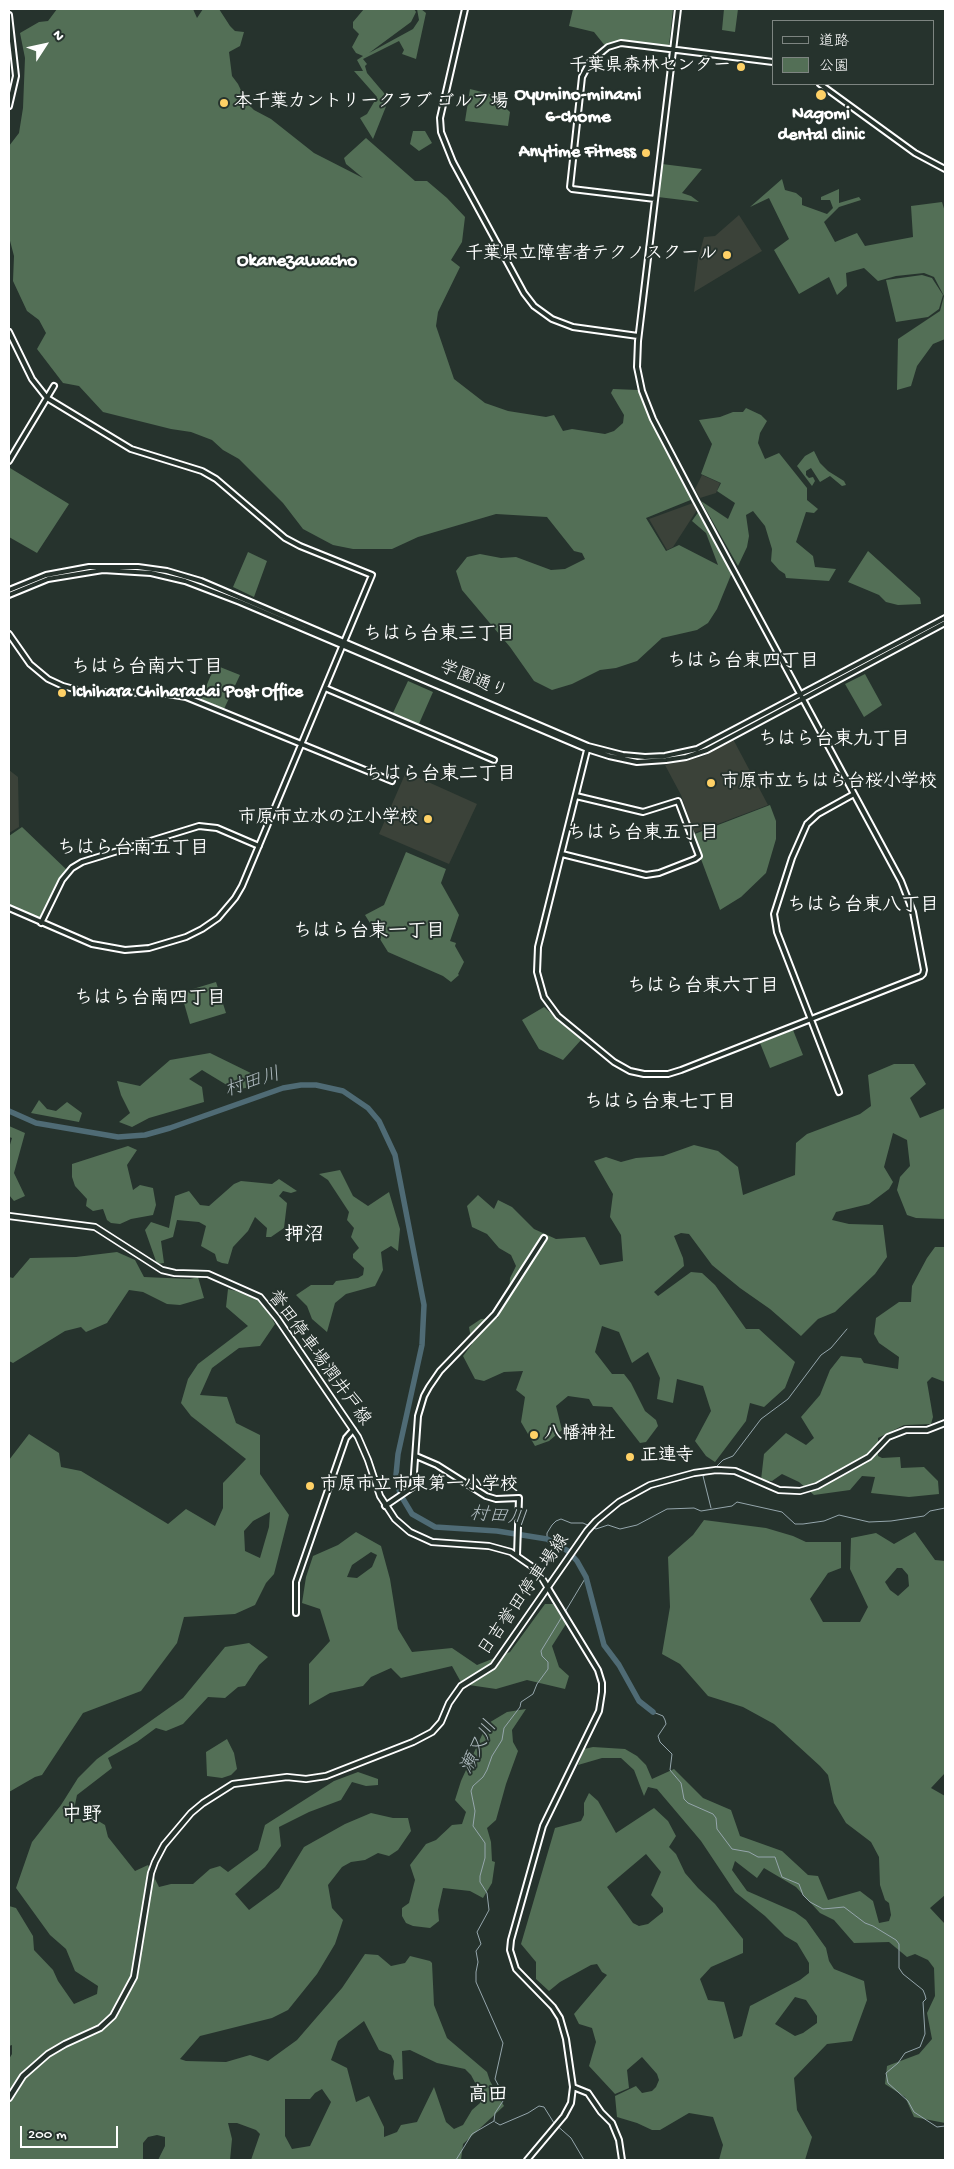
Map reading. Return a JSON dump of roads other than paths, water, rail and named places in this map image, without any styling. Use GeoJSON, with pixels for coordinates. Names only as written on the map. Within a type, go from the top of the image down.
{"type":"FeatureCollection","features":[{"type":"Feature","properties":{"kind":"main road","name":"誉田停車場潤井戸線"},"geometry":{"type":"LineString","coordinates":[[9,1216],[95,1227],[162,1270],[175,1273],[208,1274],[253,1292],[267,1303],[353,1430],[366,1453],[385,1506],[399,1523],[425,1540],[447,1544],[489,1546],[517,1555],[537,1570],[548,1588]]}},
{"type":"Feature","properties":{"kind":"main road","name":"日吉誉田停車場線"},"geometry":{"type":"LineString","coordinates":[[9,2098],[23,2076],[48,2054],[100,2028],[114,2016],[134,1977],[151,1873],[155,1862],[164,1845],[191,1813],[233,1784],[287,1777],[306,1779],[326,1776],[426,1736],[441,1722],[449,1704],[461,1686],[493,1666],[578,1544],[596,1521],[619,1502],[650,1485],[694,1474],[725,1470],[745,1475],[779,1490],[800,1491],[817,1486],[868,1457],[888,1437],[906,1430],[927,1430],[945,1423]]}},
{"type":"Feature","properties":{"kind":"street"},"geometry":{"type":"LineString","coordinates":[[465,9],[440,118],[441,132],[453,162],[524,293],[534,306],[552,319],[573,327],[638,336]]}},
{"type":"Feature","properties":{"kind":"street"},"geometry":{"type":"LineString","coordinates":[[588,748],[538,947],[536,964],[539,983],[544,997],[558,1016],[614,1062],[630,1071],[644,1074],[668,1074],[921,976],[924,970],[908,897],[897,872],[653,419],[642,391],[637,367],[638,336],[678,9]]}},
{"type":"Feature","properties":{"kind":"street"},"geometry":{"type":"LineString","coordinates":[[9,15],[16,76],[9,106]]}},
{"type":"Feature","properties":{"kind":"street"},"geometry":{"type":"LineString","coordinates":[[655,199],[572,189],[570,187],[582,76],[590,62],[614,44],[621,43],[772,62]]}},
{"type":"Feature","properties":{"kind":"street"},"geometry":{"type":"LineString","coordinates":[[821,85],[915,153],[945,169]]}},
{"type":"Feature","properties":{"kind":"street"},"geometry":{"type":"LineString","coordinates":[[9,332],[32,379],[47,398],[131,449],[202,471],[216,479],[285,538],[372,575],[238,892],[229,906],[209,925],[186,937],[149,948],[120,950],[92,944],[9,908]]}},
{"type":"Feature","properties":{"kind":"street"},"geometry":{"type":"LineString","coordinates":[[9,462],[54,386]]}},
{"type":"Feature","properties":{"kind":"street","name":"学園通り"},"geometry":{"type":"LineString","coordinates":[[9,590],[46,575],[83,567],[154,568],[201,581],[342,644]]}},
{"type":"Feature","properties":{"kind":"street","name":"学園通り"},"geometry":{"type":"LineString","coordinates":[[9,595],[38,582],[79,572],[103,570],[151,573],[197,585],[588,748],[609,756],[637,762],[686,757],[707,750],[945,623]]}},
{"type":"Feature","properties":{"kind":"street","name":"学園通り"},"geometry":{"type":"LineString","coordinates":[[588,748],[645,757],[686,752],[712,741],[945,618]]}},
{"type":"Feature","properties":{"kind":"street"},"geometry":{"type":"LineString","coordinates":[[9,634],[30,664],[48,679],[63,686],[85,692],[162,693],[186,697],[302,743],[392,782]]}},
{"type":"Feature","properties":{"kind":"street"},"geometry":{"type":"LineString","coordinates":[[325,688],[494,760]]}},
{"type":"Feature","properties":{"kind":"street"},"geometry":{"type":"LineString","coordinates":[[839,1092],[774,920],[775,908],[792,858],[807,824],[818,814],[854,794]]}},
{"type":"Feature","properties":{"kind":"street"},"geometry":{"type":"LineString","coordinates":[[562,854],[646,875],[659,873],[696,859],[698,856],[678,801],[643,812],[576,796]]}},
{"type":"Feature","properties":{"kind":"street"},"geometry":{"type":"LineString","coordinates":[[41,923],[62,880],[72,868],[82,862],[199,826],[217,828],[259,846]]}},
{"type":"Feature","properties":{"kind":"street"},"geometry":{"type":"LineString","coordinates":[[385,1506],[410,1490],[414,1482],[418,1416],[429,1387],[440,1372],[495,1314],[544,1238]]}},
{"type":"Feature","properties":{"kind":"street"},"geometry":{"type":"LineString","coordinates":[[296,1613],[296,1582],[346,1438],[353,1430]]}},
{"type":"Feature","properties":{"kind":"street"},"geometry":{"type":"LineString","coordinates":[[416,1456],[437,1465],[486,1496],[496,1499],[519,1498],[517,1555]]}},
{"type":"Feature","properties":{"kind":"street"},"geometry":{"type":"LineString","coordinates":[[527,2160],[564,2116],[571,2103],[573,2087],[566,2039],[560,2018],[547,2000],[520,1975],[512,1961],[510,1950],[513,1930],[543,1826],[602,1702],[602,1683],[598,1670],[548,1588]]}},
{"type":"Feature","properties":{"kind":"street"},"geometry":{"type":"LineString","coordinates":[[573,2087],[588,2093],[612,2123],[619,2140],[622,2160]]}},
{"type":"Feature","properties":{"kind":"waterway","name":"村田川"},"geometry":{"type":"LineString","coordinates":[[9,1111],[36,1123],[118,1137],[145,1135],[170,1128],[283,1088],[301,1085],[316,1085],[343,1091],[368,1108],[379,1121],[395,1155],[424,1305],[422,1345],[398,1454],[396,1475],[400,1494],[412,1514],[435,1527],[497,1531],[547,1539],[568,1551],[577,1561],[586,1577],[604,1645],[619,1665],[639,1701],[653,1712]]}},
{"type":"Feature","properties":{"kind":"waterway"},"geometry":{"type":"LineString","coordinates":[[715,1468],[723,1460],[733,1456],[761,1419],[788,1399],[821,1355],[831,1348],[847,1329]]}},
{"type":"Feature","properties":{"kind":"waterway"},"geometry":{"type":"LineString","coordinates":[[708,1473],[703,1476],[711,1508]]}},
{"type":"Feature","properties":{"kind":"waterway"},"geometry":{"type":"LineString","coordinates":[[547,1539],[547,1533],[552,1525],[561,1519],[571,1523],[583,1523],[596,1529],[608,1525],[620,1529],[637,1525],[667,1509],[694,1508],[701,1511],[732,1506],[737,1502],[782,1512],[795,1524],[824,1521],[839,1515],[869,1522],[891,1521],[924,1516],[930,1511],[945,1508]]}},
{"type":"Feature","properties":{"kind":"waterway","name":"瀬又川"},"geometry":{"type":"LineString","coordinates":[[565,1612],[586,1577]]}},
{"type":"Feature","properties":{"kind":"waterway","name":"瀬又川"},"geometry":{"type":"LineString","coordinates":[[494,2121],[495,2113],[503,2101],[503,2094],[495,2079],[503,2043],[476,1982],[478,1962],[476,1951],[481,1944],[477,1932],[489,1910],[487,1893],[480,1882],[485,1858],[485,1843],[473,1826],[475,1811],[471,1791],[487,1770],[492,1756],[502,1740],[504,1728],[520,1707],[521,1702],[533,1694],[537,1684],[548,1669],[548,1662],[542,1656],[541,1651],[563,1615]]}},
{"type":"Feature","properties":{"kind":"waterway","name":"村田川"},"geometry":{"type":"LineString","coordinates":[[653,1712],[663,1716],[665,1720],[666,1724],[658,1736],[660,1742],[672,1754],[670,1770],[681,1783],[684,1799],[688,1803],[713,1814],[716,1818],[717,1829],[732,1849],[749,1852],[758,1857],[775,1857],[782,1877],[799,1884],[803,1895],[810,1902],[823,1909],[844,1907],[865,1923],[896,1940],[899,1944],[899,1968],[903,1974],[923,1990],[925,1995],[926,1999],[923,2002],[925,2034],[920,2047],[905,2053],[898,2063],[886,2073],[888,2083],[908,2101],[914,2112],[937,2127],[945,2126]]}},
{"type":"Feature","properties":{"kind":"waterway"},"geometry":{"type":"LineString","coordinates":[[495,2122],[500,2125],[539,2106],[544,2107],[554,2123],[571,2138],[584,2160]]}},
{"type":"Feature","properties":{"kind":"waterway","name":"瀬又川"},"geometry":{"type":"LineString","coordinates":[[456,2160],[472,2134],[494,2121]]}},
{"type":"Feature","properties":{"kind":"place","name":"千葉県森林センター"},"geometry":{"type":"Point","coordinates":[741,67]}},
{"type":"Feature","properties":{"kind":"place","name":"Nagomi dental clinic"},"geometry":{"type":"Point","coordinates":[821,95]}},
{"type":"Feature","properties":{"kind":"place","name":"本千葉カントリークラブ ゴルフ場"},"geometry":{"type":"Point","coordinates":[224,103]}},
{"type":"Feature","properties":{"kind":"place","name":"Anytime Fitness"},"geometry":{"type":"Point","coordinates":[646,153]}},
{"type":"Feature","properties":{"kind":"place","name":"千葉県立障害者テクノスクール"},"geometry":{"type":"Point","coordinates":[727,255]}},
{"type":"Feature","properties":{"kind":"place","name":"Ichihara Chiharadai Post Office"},"geometry":{"type":"Point","coordinates":[62,693]}},
{"type":"Feature","properties":{"kind":"place","name":"市原市立ちはら台桜小学校"},"geometry":{"type":"Point","coordinates":[711,783]}},
{"type":"Feature","properties":{"kind":"place","name":"市原市立水の江小学校"},"geometry":{"type":"Point","coordinates":[428,819]}},
{"type":"Feature","properties":{"kind":"place","name":"八幡神社"},"geometry":{"type":"Point","coordinates":[534,1435]}},
{"type":"Feature","properties":{"kind":"place","name":"正連寺"},"geometry":{"type":"Point","coordinates":[630,1457]}},
{"type":"Feature","properties":{"kind":"place","name":"市原市立市東第一小学校"},"geometry":{"type":"Point","coordinates":[310,1486]}},
{"type":"Feature","properties":{"kind":"district","name":"Oyumino-minami 6-chome"},"geometry":{"type":"Point","coordinates":[578,107]}},
{"type":"Feature","properties":{"kind":"district","name":"Okanezawacho"},"geometry":{"type":"Point","coordinates":[297,262]}},
{"type":"Feature","properties":{"kind":"district","name":"ちはら台東三丁目"},"geometry":{"type":"Point","coordinates":[439,636]}},
{"type":"Feature","properties":{"kind":"district","name":"ちはら台東四丁目"},"geometry":{"type":"Point","coordinates":[743,663]}},
{"type":"Feature","properties":{"kind":"district","name":"ちはら台南六丁目"},"geometry":{"type":"Point","coordinates":[147,669]}},
{"type":"Feature","properties":{"kind":"district","name":"ちはら台東九丁目"},"geometry":{"type":"Point","coordinates":[834,741]}},
{"type":"Feature","properties":{"kind":"district","name":"ちはら台東二丁目"},"geometry":{"type":"Point","coordinates":[440,776]}},
{"type":"Feature","properties":{"kind":"district","name":"ちはら台東五丁目"},"geometry":{"type":"Point","coordinates":[643,835]}},
{"type":"Feature","properties":{"kind":"district","name":"ちはら台南五丁目"},"geometry":{"type":"Point","coordinates":[133,850]}},
{"type":"Feature","properties":{"kind":"district","name":"ちはら台東八丁目"},"geometry":{"type":"Point","coordinates":[863,907]}},
{"type":"Feature","properties":{"kind":"district","name":"ちはら台東一丁目"},"geometry":{"type":"Point","coordinates":[369,933]}},
{"type":"Feature","properties":{"kind":"district","name":"ちはら台東六丁目"},"geometry":{"type":"Point","coordinates":[703,988]}},
{"type":"Feature","properties":{"kind":"district","name":"ちはら台南四丁目"},"geometry":{"type":"Point","coordinates":[150,1000]}},
{"type":"Feature","properties":{"kind":"district","name":"ちはら台東七丁目"},"geometry":{"type":"Point","coordinates":[660,1104]}},
{"type":"Feature","properties":{"kind":"district","name":"押沼"},"geometry":{"type":"Point","coordinates":[304,1237]}},
{"type":"Feature","properties":{"kind":"district","name":"中野"},"geometry":{"type":"Point","coordinates":[82,1817]}},
{"type":"Feature","properties":{"kind":"district","name":"高田"},"geometry":{"type":"Point","coordinates":[488,2097]}}]}
